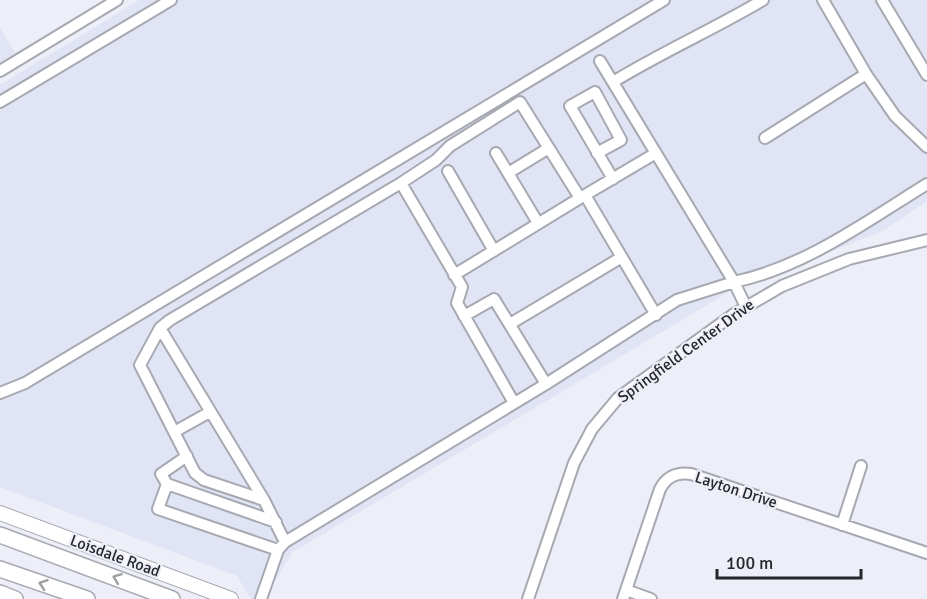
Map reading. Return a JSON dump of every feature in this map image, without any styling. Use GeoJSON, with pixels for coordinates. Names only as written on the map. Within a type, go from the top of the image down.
{"type":"FeatureCollection","features":[{"type":"Feature","properties":{"kind":"highway"},"geometry":{"type":"LineString","coordinates":[[0,535],[172,599]]}},
{"type":"Feature","properties":{"kind":"highway"},"geometry":{"type":"LineString","coordinates":[[0,568],[87,599]]}},
{"type":"Feature","properties":{"kind":"highway"},"geometry":{"type":"LineString","coordinates":[[0,593],[15,599]]}},
{"type":"Feature","properties":{"kind":"main road","name":"Loisdale Road"},"geometry":{"type":"LineString","coordinates":[[0,513],[231,599]]}},
{"type":"Feature","properties":{"kind":"street"},"geometry":{"type":"LineString","coordinates":[[0,71],[117,0]]}},
{"type":"Feature","properties":{"kind":"street"},"geometry":{"type":"LineString","coordinates":[[0,102],[171,0]]}},
{"type":"Feature","properties":{"kind":"street"},"geometry":{"type":"LineString","coordinates":[[0,393],[25,383],[664,0]]}},
{"type":"Feature","properties":{"kind":"street"},"geometry":{"type":"LineString","coordinates":[[613,82],[659,54],[705,34],[763,0]]}},
{"type":"Feature","properties":{"kind":"street"},"geometry":{"type":"LineString","coordinates":[[823,0],[866,74],[895,116],[927,147]]}},
{"type":"Feature","properties":{"kind":"street"},"geometry":{"type":"LineString","coordinates":[[882,0],[927,75]]}},
{"type":"Feature","properties":{"kind":"street"},"geometry":{"type":"LineString","coordinates":[[600,61],[734,282],[746,307]]}},
{"type":"Feature","properties":{"kind":"street"},"geometry":{"type":"LineString","coordinates":[[765,138],[866,74]]}},
{"type":"Feature","properties":{"kind":"street"},"geometry":{"type":"LineString","coordinates":[[597,153],[621,140],[595,92],[570,106],[597,153],[613,179]]}},
{"type":"Feature","properties":{"kind":"street"},"geometry":{"type":"LineString","coordinates":[[264,500],[204,480],[195,473],[140,365],[160,328],[401,183],[436,160],[450,146],[520,102],[622,257],[656,315]]}},
{"type":"Feature","properties":{"kind":"street"},"geometry":{"type":"LineString","coordinates":[[508,173],[549,148]]}},
{"type":"Feature","properties":{"kind":"street"},"geometry":{"type":"LineString","coordinates":[[496,153],[538,223]]}},
{"type":"Feature","properties":{"kind":"street"},"geometry":{"type":"LineString","coordinates":[[454,275],[656,153]]}},
{"type":"Feature","properties":{"kind":"street"},"geometry":{"type":"LineString","coordinates":[[448,171],[494,250]]}},
{"type":"Feature","properties":{"kind":"street"},"geometry":{"type":"LineString","coordinates":[[401,183],[462,287],[457,303],[514,403]]}},
{"type":"Feature","properties":{"kind":"street"},"geometry":{"type":"LineString","coordinates":[[167,484],[158,509],[281,546],[546,384],[677,300],[750,279],[813,253],[927,184]]}},
{"type":"Feature","properties":{"kind":"street","name":"Springfield Center Drive"},"geometry":{"type":"LineString","coordinates":[[528,599],[574,463],[592,429],[618,399],[639,381],[746,307],[814,272],[878,251],[927,240]]}},
{"type":"Feature","properties":{"kind":"street"},"geometry":{"type":"LineString","coordinates":[[510,324],[622,257]]}},
{"type":"Feature","properties":{"kind":"street"},"geometry":{"type":"LineString","coordinates":[[464,316],[494,299],[546,384]]}},
{"type":"Feature","properties":{"kind":"street"},"geometry":{"type":"LineString","coordinates":[[160,328],[276,522],[281,546],[261,599]]}},
{"type":"Feature","properties":{"kind":"street"},"geometry":{"type":"LineString","coordinates":[[174,432],[210,412]]}},
{"type":"Feature","properties":{"kind":"street"},"geometry":{"type":"LineString","coordinates":[[187,456],[161,474],[167,484],[276,522]]}},
{"type":"Feature","properties":{"kind":"street"},"geometry":{"type":"LineString","coordinates":[[842,525],[861,466]]}},
{"type":"Feature","properties":{"kind":"street","name":"Layton Drive"},"geometry":{"type":"LineString","coordinates":[[624,595],[660,489],[666,479],[676,474],[691,474],[927,553]]}},
{"type":"Feature","properties":{"kind":"street"},"geometry":{"type":"LineString","coordinates":[[624,595],[651,599]]}},
{"type":"Feature","properties":{"kind":"shaded area"},"geometry":{"type":"Polygon","coordinates":[[[139,0],[876,0],[927,86],[927,201],[883,231],[734,289],[293,552],[264,599],[251,599],[237,576],[0,487],[0,85],[139,0]]]}},
{"type":"Feature","properties":{"kind":"shaded area"},"geometry":{"type":"Polygon","coordinates":[[[882,0],[927,0],[927,75],[882,0]]]}},
{"type":"Feature","properties":{"kind":"shaded area"},"geometry":{"type":"Polygon","coordinates":[[[0,28],[15,53],[0,62],[0,28]]]}}]}
